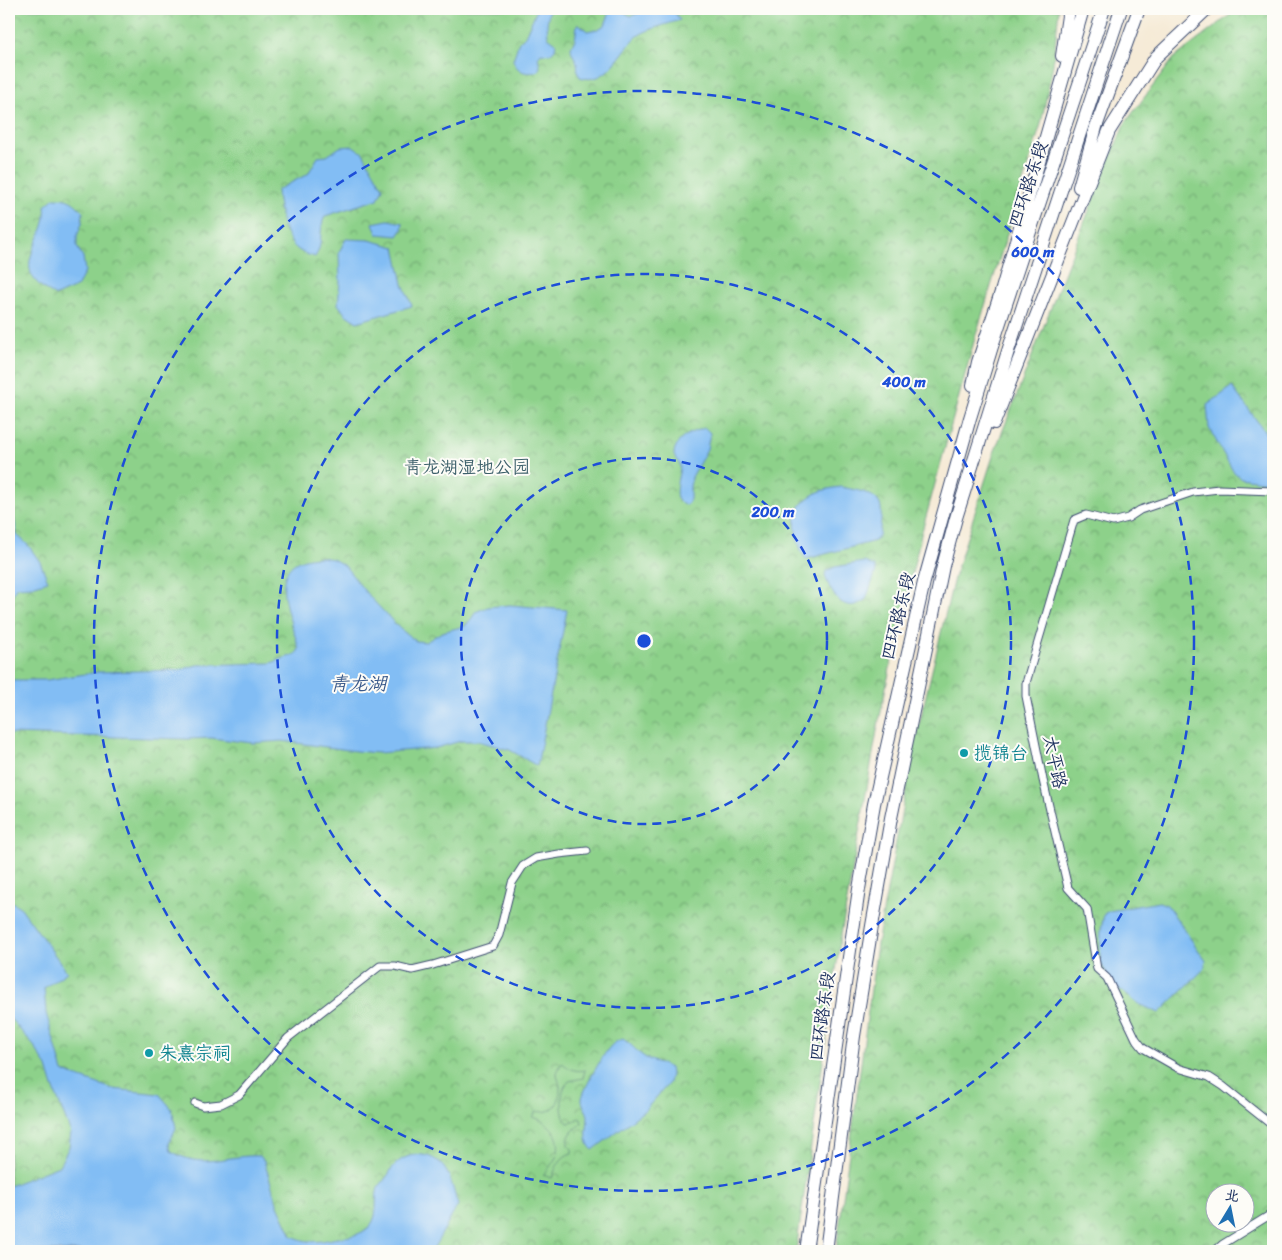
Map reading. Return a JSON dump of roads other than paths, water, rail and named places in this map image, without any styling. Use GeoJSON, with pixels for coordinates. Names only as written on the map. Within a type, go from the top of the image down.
{"type":"FeatureCollection","features":[{"type":"Feature","properties":{"kind":"highway"},"geometry":{"type":"LineString","coordinates":[[1052,116],[1069,9]]}},
{"type":"Feature","properties":{"kind":"highway"},"geometry":{"type":"LineString","coordinates":[[958,459],[978,362],[1002,289],[1083,9]]}},
{"type":"Feature","properties":{"kind":"highway","name":"四环路东段"},"geometry":{"type":"LineString","coordinates":[[806,1251],[859,889],[874,804],[902,673],[924,582],[958,459],[994,340],[1104,9]]}},
{"type":"Feature","properties":{"kind":"highway","name":"四环路东段"},"geometry":{"type":"LineString","coordinates":[[826,1251],[853,1045],[870,935],[891,818],[943,566],[1008,351],[1121,9]]}},
{"type":"Feature","properties":{"kind":"highway"},"geometry":{"type":"LineString","coordinates":[[1058,259],[1096,127],[1139,9]]}},
{"type":"Feature","properties":{"kind":"highway"},"geometry":{"type":"LineString","coordinates":[[956,518],[1109,130],[1156,57],[1207,9]]}},
{"type":"Feature","properties":{"kind":"street","name":"太平路"},"geometry":{"type":"LineString","coordinates":[[1273,491],[1219,489],[1193,492],[1140,510],[1128,518],[1113,522],[1086,515],[1074,520],[1026,683],[1043,780],[1068,888],[1086,909],[1097,969],[1107,978],[1136,1039],[1144,1048],[1178,1068],[1209,1076],[1273,1126]]}},
{"type":"Feature","properties":{"kind":"street"},"geometry":{"type":"LineString","coordinates":[[195,1103],[203,1106],[221,1104],[239,1095],[288,1038],[380,966],[395,966],[412,970],[485,950],[493,946],[499,936],[512,883],[523,866],[536,858],[588,851]]}},
{"type":"Feature","properties":{"kind":"street"},"geometry":{"type":"LineString","coordinates":[[1215,1251],[1273,1213]]}},
{"type":"Feature","properties":{"kind":"water"},"geometry":{"type":"Polygon","coordinates":[[[535,9],[556,9],[549,11],[547,24],[548,37],[556,43],[555,49],[550,54],[541,53],[538,57],[540,67],[538,71],[530,73],[520,70],[513,60],[519,42],[525,36],[536,12],[535,9]]]}},
{"type":"Feature","properties":{"kind":"water"},"geometry":{"type":"Polygon","coordinates":[[[611,9],[623,9],[625,13],[631,16],[645,11],[652,13],[658,10],[672,9],[680,20],[639,35],[613,65],[598,77],[590,79],[580,77],[571,47],[575,39],[577,26],[579,24],[587,31],[598,29],[605,25],[611,9]]]}},
{"type":"Feature","properties":{"kind":"water"},"geometry":{"type":"Polygon","coordinates":[[[353,146],[363,153],[383,188],[378,199],[325,216],[318,252],[315,257],[303,253],[294,246],[286,232],[280,214],[277,190],[308,174],[318,157],[327,156],[340,147],[353,146]]]}},
{"type":"Feature","properties":{"kind":"water"},"geometry":{"type":"Polygon","coordinates":[[[54,198],[70,201],[83,212],[82,223],[77,236],[77,247],[83,257],[85,271],[78,286],[56,296],[40,285],[32,275],[30,265],[32,254],[45,219],[45,206],[54,198]]]}},
{"type":"Feature","properties":{"kind":"water"},"geometry":{"type":"Polygon","coordinates":[[[388,220],[403,223],[402,230],[398,236],[377,234],[373,223],[388,220]]]}},
{"type":"Feature","properties":{"kind":"water"},"geometry":{"type":"Polygon","coordinates":[[[346,239],[369,240],[395,247],[403,284],[412,306],[357,322],[345,314],[338,304],[340,282],[339,252],[346,239]]]}},
{"type":"Feature","properties":{"kind":"water"},"geometry":{"type":"Polygon","coordinates":[[[1232,387],[1273,445],[1273,478],[1268,482],[1241,478],[1233,471],[1209,428],[1207,405],[1232,387]]]}},
{"type":"Feature","properties":{"kind":"water"},"geometry":{"type":"Polygon","coordinates":[[[705,428],[710,433],[707,449],[692,477],[690,499],[687,505],[681,503],[676,495],[680,465],[674,455],[675,448],[685,436],[705,428]]]}},
{"type":"Feature","properties":{"kind":"water"},"geometry":{"type":"Polygon","coordinates":[[[841,487],[870,495],[879,503],[881,514],[879,536],[875,541],[806,559],[800,548],[796,529],[796,519],[799,510],[803,502],[810,496],[841,487]]]}},
{"type":"Feature","properties":{"kind":"water"},"geometry":{"type":"Polygon","coordinates":[[[9,504],[12,504],[17,535],[28,545],[40,562],[48,581],[32,586],[16,587],[9,603],[9,504]]]}},
{"type":"Feature","properties":{"kind":"water","name":"青龙湖"},"geometry":{"type":"Polygon","coordinates":[[[321,557],[333,559],[345,566],[367,594],[400,629],[416,641],[426,642],[442,632],[465,626],[475,612],[488,607],[510,605],[567,610],[537,766],[510,750],[478,741],[461,741],[436,748],[378,753],[282,741],[253,743],[211,738],[9,734],[9,680],[47,680],[98,672],[180,670],[197,665],[271,663],[296,654],[299,649],[286,605],[285,578],[291,567],[302,560],[321,557]]]}},
{"type":"Feature","properties":{"kind":"water"},"geometry":{"type":"Polygon","coordinates":[[[864,562],[874,566],[876,571],[866,599],[855,605],[844,604],[832,592],[825,576],[826,571],[835,567],[864,562]]]}},
{"type":"Feature","properties":{"kind":"water"},"geometry":{"type":"Polygon","coordinates":[[[9,900],[21,908],[67,972],[44,988],[46,1013],[63,1072],[113,1089],[159,1094],[172,1109],[176,1128],[169,1143],[171,1151],[183,1157],[205,1161],[260,1156],[264,1161],[277,1203],[292,1236],[306,1241],[312,1242],[351,1236],[365,1230],[372,1224],[374,1219],[378,1188],[394,1166],[408,1156],[422,1155],[435,1159],[447,1173],[458,1205],[432,1251],[109,1251],[107,1248],[99,1251],[9,1251],[9,1186],[59,1166],[69,1147],[71,1133],[47,1067],[34,1046],[9,1017],[9,900]]]}},
{"type":"Feature","properties":{"kind":"water"},"geometry":{"type":"Polygon","coordinates":[[[1159,902],[1167,905],[1206,961],[1204,969],[1159,1013],[1137,1003],[1114,985],[1100,962],[1101,930],[1104,914],[1109,911],[1159,902]]]}},
{"type":"Feature","properties":{"kind":"water"},"geometry":{"type":"Polygon","coordinates":[[[623,1039],[646,1058],[670,1068],[669,1083],[645,1110],[593,1150],[587,1139],[588,1117],[582,1102],[583,1094],[607,1051],[614,1043],[623,1039]]]}},
{"type":"Feature","properties":{"kind":"place","name":"揽锦台"},"geometry":{"type":"Point","coordinates":[964,753]}},
{"type":"Feature","properties":{"kind":"place","name":"朱熹宗祠"},"geometry":{"type":"Point","coordinates":[149,1053]}},
{"type":"Feature","properties":{"kind":"park label","name":"青龙湖湿地公园"},"geometry":{"type":"Point","coordinates":[467,467]}}]}
